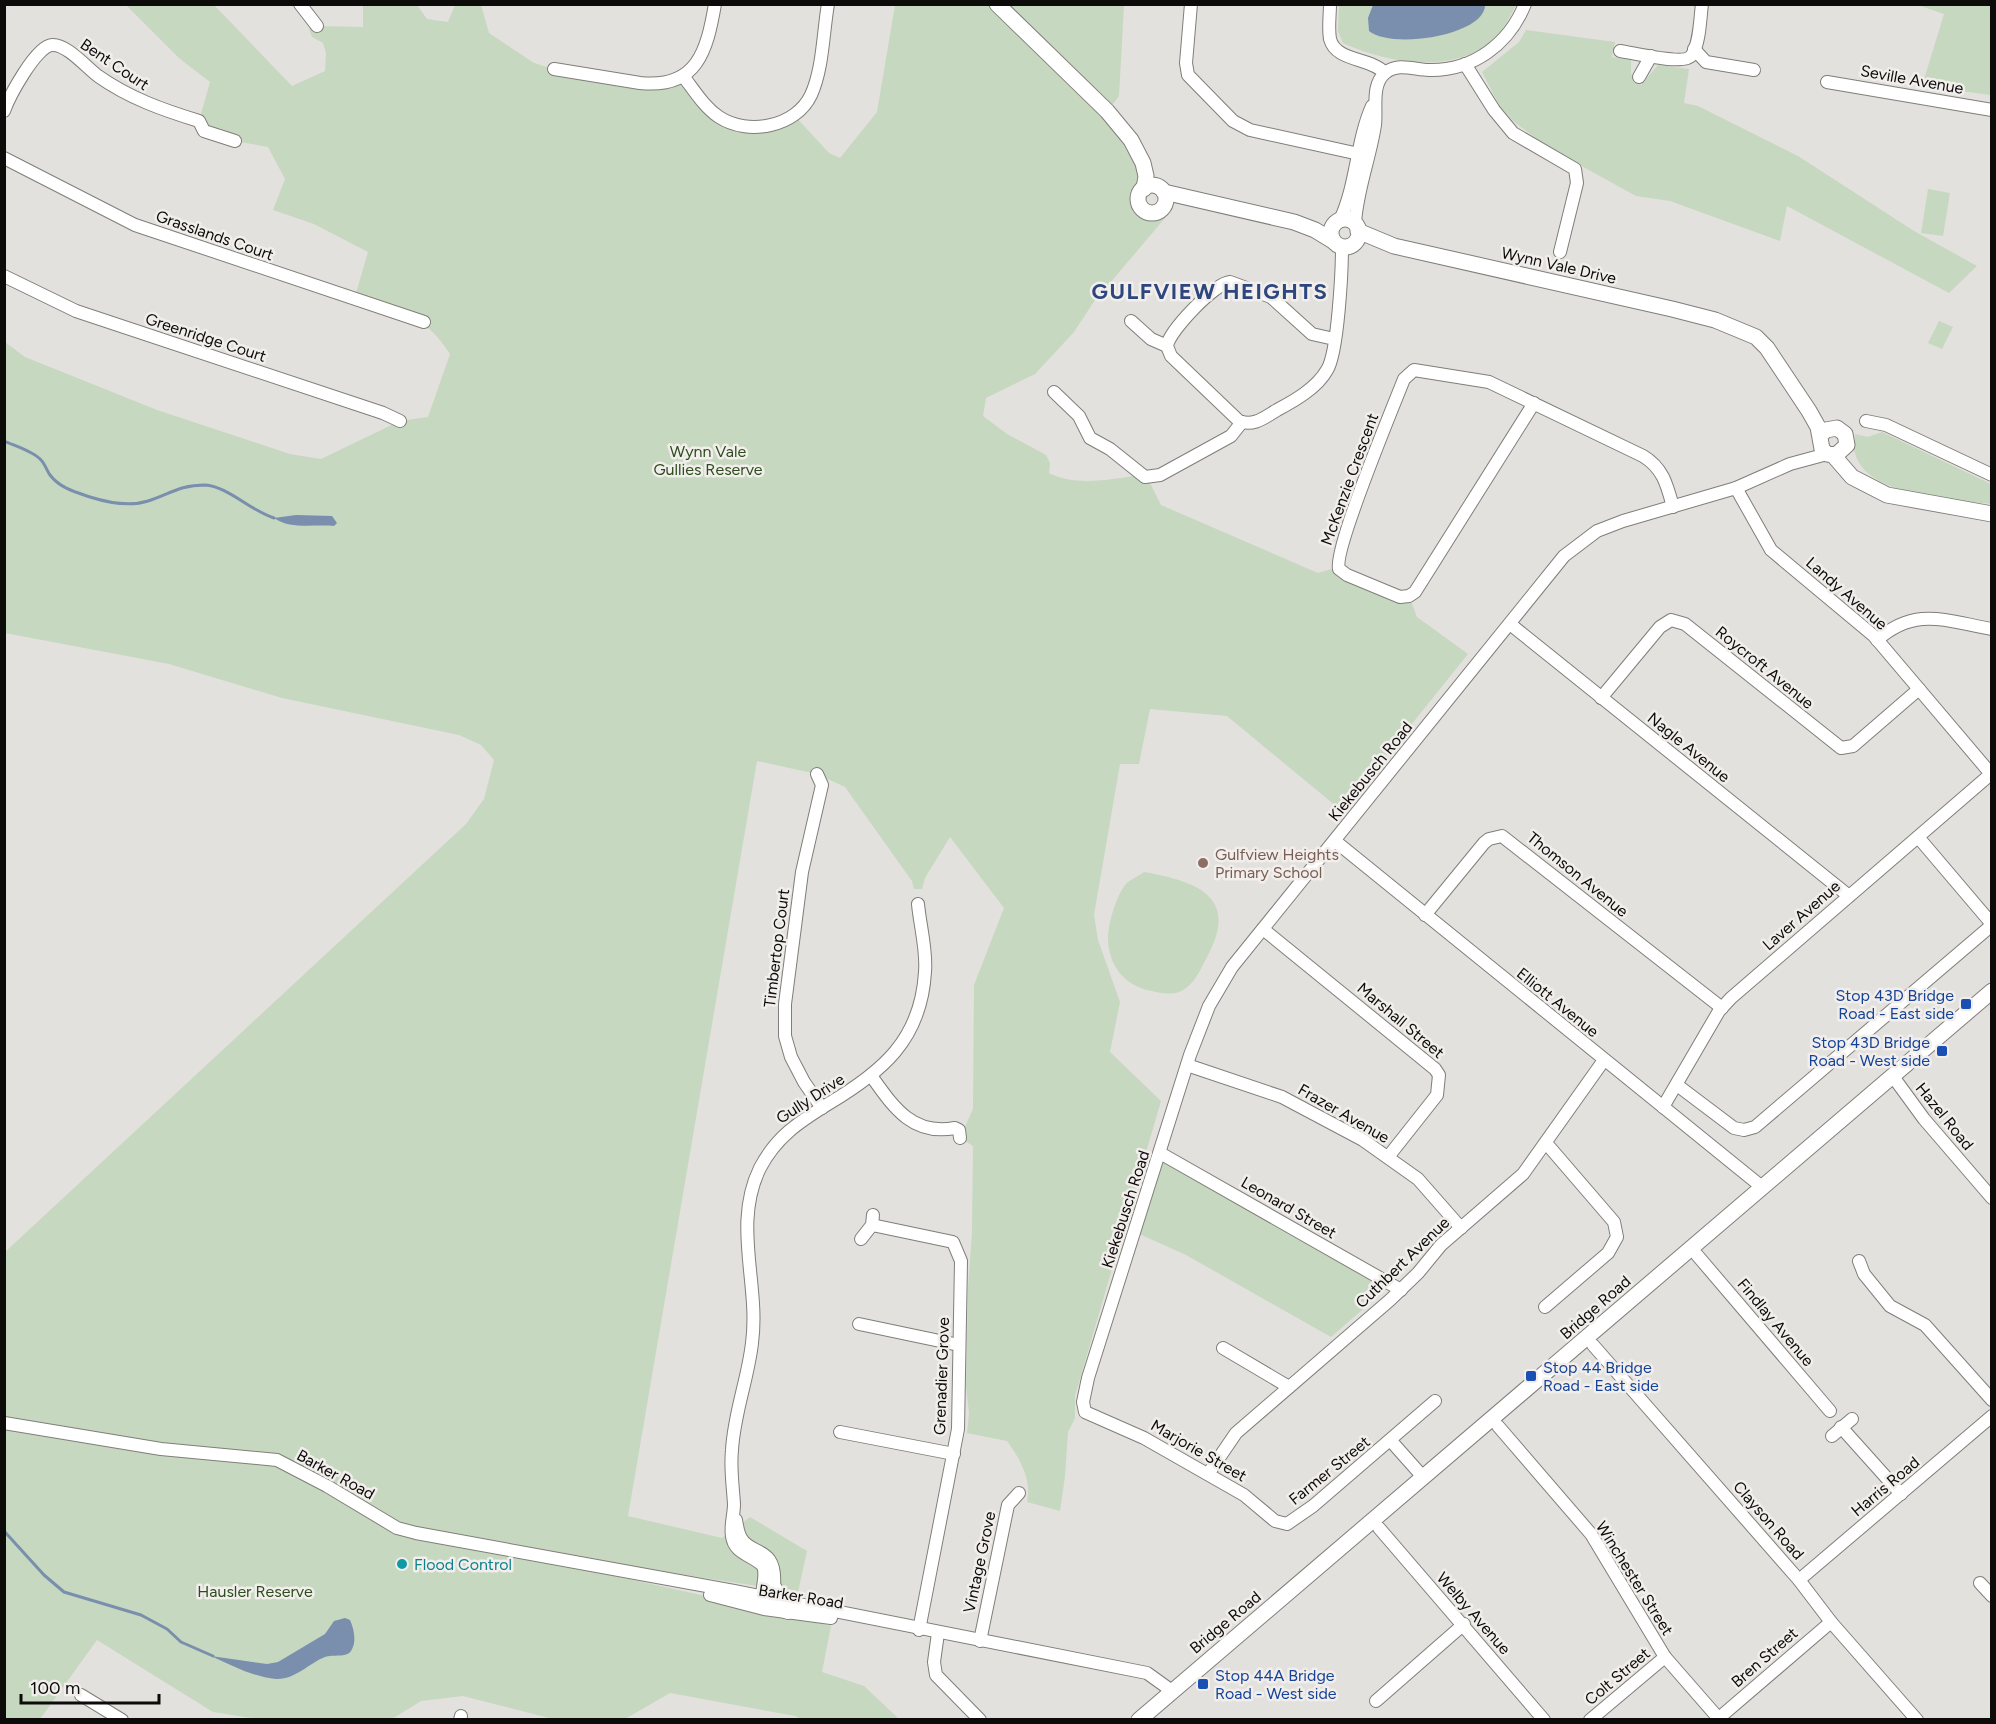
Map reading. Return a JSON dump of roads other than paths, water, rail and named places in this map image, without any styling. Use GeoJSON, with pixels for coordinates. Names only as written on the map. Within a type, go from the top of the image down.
{"type":"FeatureCollection","features":[{"type":"Feature","properties":{"kind":"main road"},"geometry":{"type":"LineString","coordinates":[[997,4],[1107,111],[1130,128],[1143,143],[1163,195],[1156,213],[1144,210],[1139,201],[1146,176],[1140,155],[1107,111]]}},
{"type":"Feature","properties":{"kind":"main road"},"geometry":{"type":"LineString","coordinates":[[1144,189],[1151,186],[1163,195]]}},
{"type":"Feature","properties":{"kind":"main road","name":"Wynn Vale Drive"},"geometry":{"type":"LineString","coordinates":[[1163,195],[1294,222],[1715,320],[1734,321],[1748,326],[1769,339],[1816,408],[1834,428]]}},
{"type":"Feature","properties":{"kind":"main road","name":"Wynn Vale Drive"},"geometry":{"type":"LineString","coordinates":[[1715,320],[1755,337],[1767,348],[1809,411],[1825,447],[1852,477],[1898,498],[1992,514]]}},
{"type":"Feature","properties":{"kind":"main road"},"geometry":{"type":"LineString","coordinates":[[1834,428],[1845,434],[1847,445],[1841,453],[1825,447],[1826,430],[1834,428]]}},
{"type":"Feature","properties":{"kind":"main road","name":"Wynn Vale Drive"},"geometry":{"type":"LineString","coordinates":[[1847,445],[1851,464],[1872,488]]}},
{"type":"Feature","properties":{"kind":"main road","name":"Bridge Road"},"geometry":{"type":"LineString","coordinates":[[1139,1719],[1177,1694],[1694,1252],[1992,991]]}},
{"type":"Feature","properties":{"kind":"main road","name":"Bridge Road"},"geometry":{"type":"LineString","coordinates":[[1893,1080],[1992,1001]]}},
{"type":"Feature","properties":{"kind":"main road","name":"Bridge Road"},"geometry":{"type":"LineString","coordinates":[[1376,1524],[1424,1477],[1495,1422]]}},
{"type":"Feature","properties":{"kind":"main road","name":"Bridge Road"},"geometry":{"type":"LineString","coordinates":[[1155,1719],[1177,1694]]}},
{"type":"Feature","properties":{"kind":"street"},"geometry":{"type":"LineString","coordinates":[[300,4],[317,26]]}},
{"type":"Feature","properties":{"kind":"street"},"geometry":{"type":"LineString","coordinates":[[554,69],[653,85],[683,76],[699,61],[705,50],[715,4]]}},
{"type":"Feature","properties":{"kind":"street"},"geometry":{"type":"LineString","coordinates":[[683,76],[705,105],[729,122],[758,126],[789,118],[802,108],[812,93],[828,4]]}},
{"type":"Feature","properties":{"kind":"street"},"geometry":{"type":"LineString","coordinates":[[1191,4],[1186,63],[1188,75],[1233,121],[1250,130],[1363,155]]}},
{"type":"Feature","properties":{"kind":"street"},"geometry":{"type":"LineString","coordinates":[[1330,4],[1330,38],[1333,46],[1338,52],[1371,63],[1385,73]]}},
{"type":"Feature","properties":{"kind":"street"},"geometry":{"type":"LineString","coordinates":[[1334,339],[1309,333],[1268,295],[1230,282],[1214,289],[1171,335],[1167,346],[1171,356],[1242,422],[1257,422],[1297,399],[1322,378],[1330,366],[1334,339],[1346,234],[1347,203],[1375,124],[1377,85],[1385,73],[1397,67],[1438,70],[1465,64],[1499,44],[1515,24],[1525,4]]}},
{"type":"Feature","properties":{"kind":"street"},"geometry":{"type":"LineString","coordinates":[[1620,51],[1682,61],[1692,56],[1702,4]]}},
{"type":"Feature","properties":{"kind":"street","name":"Bent Court"},"geometry":{"type":"LineString","coordinates":[[4,111],[25,70],[45,47],[53,45],[62,48],[98,76],[146,104],[199,121],[204,131],[235,141]]}},
{"type":"Feature","properties":{"kind":"street"},"geometry":{"type":"LineString","coordinates":[[1694,49],[1706,62],[1754,70]]}},
{"type":"Feature","properties":{"kind":"street"},"geometry":{"type":"LineString","coordinates":[[1639,77],[1651,56]]}},
{"type":"Feature","properties":{"kind":"street"},"geometry":{"type":"LineString","coordinates":[[1465,64],[1494,110],[1513,133],[1575,169],[1577,183],[1560,252]]}},
{"type":"Feature","properties":{"kind":"street","name":"Seville Avenue"},"geometry":{"type":"LineString","coordinates":[[1827,82],[1992,110]]}},
{"type":"Feature","properties":{"kind":"street","name":"Grasslands Court"},"geometry":{"type":"LineString","coordinates":[[4,158],[135,225],[424,322]]}},
{"type":"Feature","properties":{"kind":"street","name":"Greenridge Court"},"geometry":{"type":"LineString","coordinates":[[4,276],[76,312],[372,409],[400,421]]}},
{"type":"Feature","properties":{"kind":"street"},"geometry":{"type":"LineString","coordinates":[[1131,321],[1151,339],[1167,346]]}},
{"type":"Feature","properties":{"kind":"street","name":"McKenzie Crescent"},"geometry":{"type":"LineString","coordinates":[[1534,403],[1415,592],[1409,596],[1400,597],[1347,575],[1340,569],[1338,558],[1404,380],[1410,371],[1419,369],[1489,382],[1534,403],[1654,463],[1664,476],[1673,507]]}},
{"type":"Feature","properties":{"kind":"street"},"geometry":{"type":"LineString","coordinates":[[1054,392],[1079,416],[1090,438],[1110,449],[1136,472],[1147,477],[1160,475],[1231,436],[1242,422]]}},
{"type":"Feature","properties":{"kind":"street"},"geometry":{"type":"LineString","coordinates":[[1866,421],[1886,425],[1992,475]]}},
{"type":"Feature","properties":{"kind":"street","name":"Kiekebusch Road"},"geometry":{"type":"LineString","coordinates":[[1089,1415],[1083,1402],[1088,1378],[1187,1065],[1199,1029],[1218,987],[1564,556],[1582,541],[1623,521],[1736,488],[1825,447]]}},
{"type":"Feature","properties":{"kind":"street","name":"Landy Avenue"},"geometry":{"type":"LineString","coordinates":[[1736,488],[1771,550],[1877,640],[1991,773]]}},
{"type":"Feature","properties":{"kind":"street"},"geometry":{"type":"LineString","coordinates":[[1877,640],[1896,624],[1918,618],[1992,629]]}},
{"type":"Feature","properties":{"kind":"street","name":"Roycroft Avenue"},"geometry":{"type":"LineString","coordinates":[[1601,698],[1660,627],[1671,620],[1685,624],[1840,748],[1853,746],[1919,689]]}},
{"type":"Feature","properties":{"kind":"street","name":"Nagle Avenue"},"geometry":{"type":"LineString","coordinates":[[1510,624],[1849,896]]}},
{"type":"Feature","properties":{"kind":"street","name":"Laver Avenue"},"geometry":{"type":"LineString","coordinates":[[1663,1107],[1722,1008],[1991,773]]}},
{"type":"Feature","properties":{"kind":"street","name":"Timbertop Court"},"geometry":{"type":"LineString","coordinates":[[822,1108],[804,1082],[791,1057],[785,1036],[785,1004],[802,872],[824,780]]}},
{"type":"Feature","properties":{"kind":"street","name":"Thomson Avenue"},"geometry":{"type":"LineString","coordinates":[[1425,915],[1484,843],[1489,839],[1503,836],[1722,1008]]}},
{"type":"Feature","properties":{"kind":"street"},"geometry":{"type":"LineString","coordinates":[[1677,1085],[1734,1128],[1744,1130],[1755,1127],[1992,925],[1917,837]]}},
{"type":"Feature","properties":{"kind":"street","name":"Elliott Avenue"},"geometry":{"type":"LineString","coordinates":[[1335,841],[1766,1189]]}},
{"type":"Feature","properties":{"kind":"street","name":"Gully Drive"},"geometry":{"type":"LineString","coordinates":[[761,1597],[766,1572],[759,1560],[742,1553],[737,1548],[732,1538],[734,1513],[731,1452],[752,1343],[754,1309],[746,1242],[747,1219],[759,1171],[769,1151],[797,1122],[872,1077],[894,1057],[917,1009],[925,972],[918,904]]}},
{"type":"Feature","properties":{"kind":"street","name":"Marshall Street"},"geometry":{"type":"LineString","coordinates":[[1263,929],[1420,1057],[1439,1076],[1437,1095],[1388,1157]]}},
{"type":"Feature","properties":{"kind":"street","name":"Cuthbert Avenue"},"geometry":{"type":"LineString","coordinates":[[1208,1474],[1236,1433],[1401,1290],[1441,1245],[1514,1183],[1546,1143],[1604,1060]]}},
{"type":"Feature","properties":{"kind":"street","name":"Frazer Avenue"},"geometry":{"type":"LineString","coordinates":[[1187,1065],[1282,1096],[1388,1157],[1418,1179],[1461,1228]]}},
{"type":"Feature","properties":{"kind":"street"},"geometry":{"type":"LineString","coordinates":[[872,1077],[895,1109],[908,1121],[924,1128],[955,1128],[959,1130],[960,1138]]}},
{"type":"Feature","properties":{"kind":"street","name":"Hazel Road"},"geometry":{"type":"LineString","coordinates":[[1893,1080],[1992,1198]]}},
{"type":"Feature","properties":{"kind":"street"},"geometry":{"type":"LineString","coordinates":[[1545,1307],[1608,1252],[1617,1237],[1614,1222],[1546,1143]]}},
{"type":"Feature","properties":{"kind":"street","name":"Leonard Street"},"geometry":{"type":"LineString","coordinates":[[1160,1153],[1401,1290]]}},
{"type":"Feature","properties":{"kind":"street","name":"Grenadier Grove"},"geometry":{"type":"LineString","coordinates":[[861,1239],[872,1220],[953,1242],[958,1247],[961,1261],[960,1397],[954,1454],[919,1629]]}},
{"type":"Feature","properties":{"kind":"street","name":"Findlay Avenue"},"geometry":{"type":"LineString","coordinates":[[1694,1252],[1830,1411]]}},
{"type":"Feature","properties":{"kind":"street"},"geometry":{"type":"LineString","coordinates":[[1859,1261],[1864,1274],[1890,1306],[1925,1325],[1992,1400]]}},
{"type":"Feature","properties":{"kind":"street"},"geometry":{"type":"LineString","coordinates":[[859,1324],[959,1345]]}},
{"type":"Feature","properties":{"kind":"street","name":"Clayson Road"},"geometry":{"type":"LineString","coordinates":[[1589,1341],[1799,1580],[1831,1622],[1917,1719]]}},
{"type":"Feature","properties":{"kind":"street"},"geometry":{"type":"LineString","coordinates":[[1223,1348],[1289,1387]]}},
{"type":"Feature","properties":{"kind":"street","name":"Farmer Street"},"geometry":{"type":"LineString","coordinates":[[1287,1524],[1305,1513],[1435,1401]]}},
{"type":"Feature","properties":{"kind":"street","name":"Marjorie Street"},"geometry":{"type":"LineString","coordinates":[[1089,1415],[1144,1438],[1244,1495],[1275,1521],[1287,1524]]}},
{"type":"Feature","properties":{"kind":"street","name":"Harris Road"},"geometry":{"type":"LineString","coordinates":[[1799,1580],[1992,1416]]}},
{"type":"Feature","properties":{"kind":"street"},"geometry":{"type":"LineString","coordinates":[[1852,1419],[1837,1432],[1900,1494]]}},
{"type":"Feature","properties":{"kind":"street","name":"Barker Road"},"geometry":{"type":"LineString","coordinates":[[4,1422],[161,1449],[277,1460],[397,1527],[1147,1673],[1177,1694]]}},
{"type":"Feature","properties":{"kind":"street","name":"Winchester Street"},"geometry":{"type":"LineString","coordinates":[[1495,1422],[1591,1534],[1665,1657],[1720,1719]]}},
{"type":"Feature","properties":{"kind":"street"},"geometry":{"type":"LineString","coordinates":[[840,1432],[954,1454]]}},
{"type":"Feature","properties":{"kind":"street","name":"Farmer Street"},"geometry":{"type":"LineString","coordinates":[[1391,1441],[1424,1477]]}},
{"type":"Feature","properties":{"kind":"street","name":"Vintage Grove"},"geometry":{"type":"LineString","coordinates":[[980,1641],[1008,1505],[1019,1493]]}},
{"type":"Feature","properties":{"kind":"street","name":"Gully Drive"},"geometry":{"type":"LineString","coordinates":[[734,1513],[742,1540],[769,1559],[774,1585],[779,1593],[801,1605]]}},
{"type":"Feature","properties":{"kind":"street","name":"Welby Avenue"},"geometry":{"type":"LineString","coordinates":[[1376,1524],[1544,1719]]}},
{"type":"Feature","properties":{"kind":"street","name":"Barker Road"},"geometry":{"type":"LineString","coordinates":[[646,1577],[788,1613],[919,1629]]}},
{"type":"Feature","properties":{"kind":"street"},"geometry":{"type":"LineString","coordinates":[[1980,1583],[1992,1596]]}},
{"type":"Feature","properties":{"kind":"street"},"geometry":{"type":"LineString","coordinates":[[761,1597],[763,1604],[788,1613]]}},
{"type":"Feature","properties":{"kind":"street","name":"Bren Street"},"geometry":{"type":"LineString","coordinates":[[1720,1719],[1831,1622]]}},
{"type":"Feature","properties":{"kind":"street"},"geometry":{"type":"LineString","coordinates":[[1376,1701],[1464,1624]]}},
{"type":"Feature","properties":{"kind":"street"},"geometry":{"type":"LineString","coordinates":[[938,1633],[934,1662],[936,1675],[980,1719]]}},
{"type":"Feature","properties":{"kind":"street","name":"Colt Street"},"geometry":{"type":"LineString","coordinates":[[1590,1719],[1665,1657]]}},
{"type":"Feature","properties":{"kind":"street"},"geometry":{"type":"LineString","coordinates":[[81,1695],[122,1719]]}},
{"type":"Feature","properties":{"kind":"water"},"geometry":{"type":"Polygon","coordinates":[[[1485,4],[1482,15],[1471,24],[1455,31],[1416,39],[1381,37],[1369,31],[1368,18],[1373,5],[1485,4]]]}},
{"type":"Feature","properties":{"kind":"water"},"geometry":{"type":"Polygon","coordinates":[[[296,515],[332,516],[337,523],[334,526],[295,525],[274,518],[296,515]]]}},
{"type":"Feature","properties":{"kind":"water"},"geometry":{"type":"Polygon","coordinates":[[[345,1618],[350,1620],[354,1631],[354,1644],[349,1653],[325,1657],[283,1679],[259,1676],[211,1656],[267,1664],[278,1662],[325,1634],[334,1621],[345,1618]]]}},
{"type":"Feature","properties":{"kind":"waterway"},"geometry":{"type":"LineString","coordinates":[[4,441],[38,457],[50,475],[63,486],[97,499],[134,504],[181,488],[205,485],[222,490],[274,518]]}},
{"type":"Feature","properties":{"kind":"waterway"},"geometry":{"type":"LineString","coordinates":[[4,1531],[44,1575],[64,1592],[141,1615],[167,1629],[181,1642],[213,1656]]}},
{"type":"Feature","properties":{"kind":"place","name":"Gulfview Heights Primary School"},"geometry":{"type":"Point","coordinates":[1203,863]}},
{"type":"Feature","properties":{"kind":"place","name":"Stop 43D Bridge Road - East side"},"geometry":{"type":"Point","coordinates":[1966,1004]}},
{"type":"Feature","properties":{"kind":"place","name":"Stop 43D Bridge Road - West side"},"geometry":{"type":"Point","coordinates":[1942,1051]}},
{"type":"Feature","properties":{"kind":"place","name":"Stop 44 Bridge Road - East side"},"geometry":{"type":"Point","coordinates":[1531,1376]}},
{"type":"Feature","properties":{"kind":"place","name":"Flood Control"},"geometry":{"type":"Point","coordinates":[402,1564]}},
{"type":"Feature","properties":{"kind":"place","name":"Stop 44A Bridge Road - West side"},"geometry":{"type":"Point","coordinates":[1203,1684]}},
{"type":"Feature","properties":{"kind":"district","name":"GULFVIEW HEIGHTS"},"geometry":{"type":"Point","coordinates":[1210,291]}},
{"type":"Feature","properties":{"kind":"park label","name":"Wynn Vale Gullies Reserve"},"geometry":{"type":"Point","coordinates":[708,460]}},
{"type":"Feature","properties":{"kind":"park label","name":"Hausler Reserve"},"geometry":{"type":"Point","coordinates":[255,1591]}}]}
